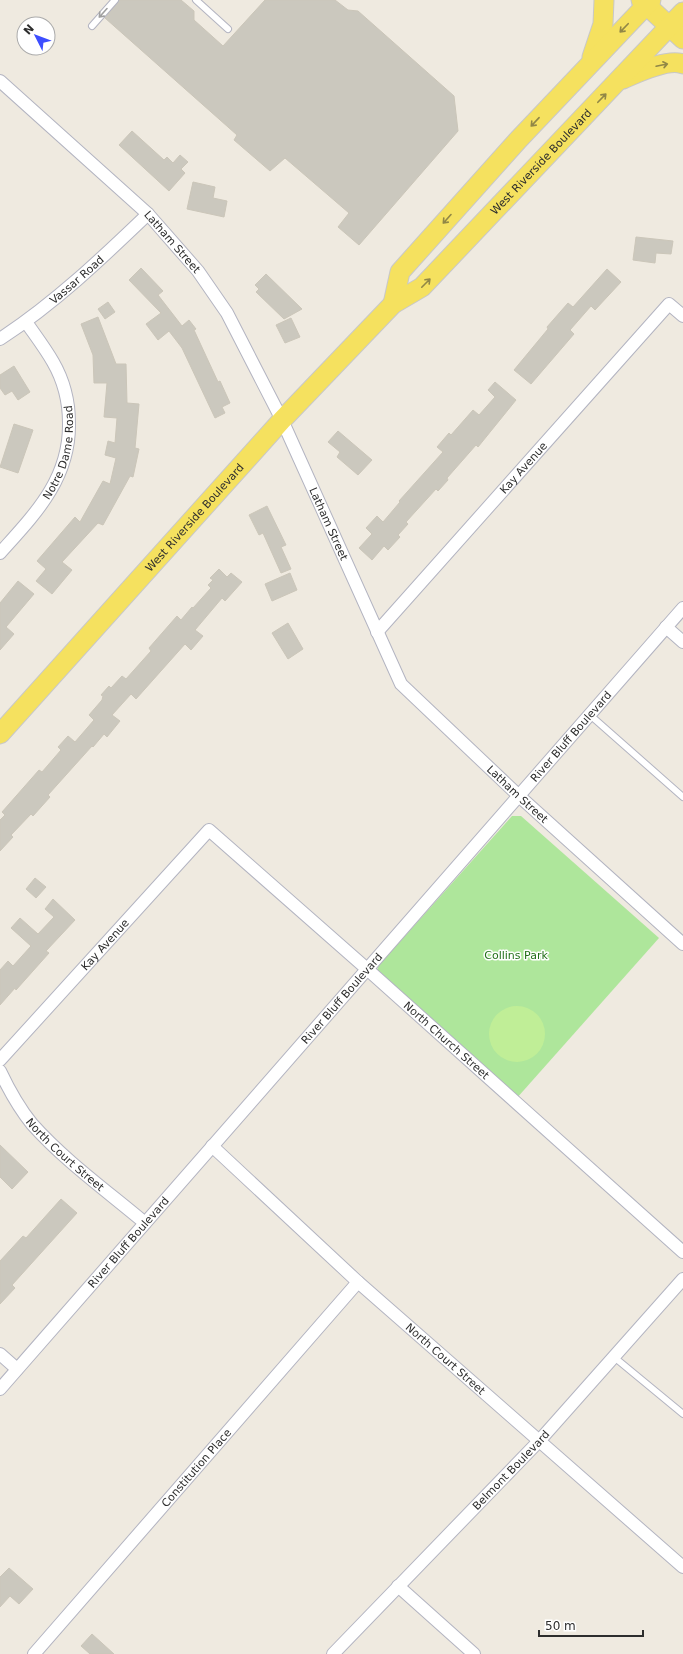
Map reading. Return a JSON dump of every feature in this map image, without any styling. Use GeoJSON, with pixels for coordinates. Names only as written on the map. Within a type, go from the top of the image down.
{"type":"FeatureCollection","features":[{"type":"Feature","properties":{"kind":"main road"},"geometry":{"type":"LineString","coordinates":[[590,63],[603,24],[604,0]]}},
{"type":"Feature","properties":{"kind":"main road"},"geometry":{"type":"LineString","coordinates":[[393,304],[400,272],[519,139],[646,2],[683,39]]}},
{"type":"Feature","properties":{"kind":"main road","name":"West Riverside Boulevard"},"geometry":{"type":"LineString","coordinates":[[0,734],[282,420],[393,304],[422,287],[683,12]]}},
{"type":"Feature","properties":{"kind":"main road"},"geometry":{"type":"LineString","coordinates":[[616,82],[661,65],[683,64]]}},
{"type":"Feature","properties":{"kind":"street","name":"Latham Street"},"geometry":{"type":"LineString","coordinates":[[0,81],[148,214],[198,271],[227,312],[282,420],[401,684],[519,796],[683,944]]}},
{"type":"Feature","properties":{"kind":"street","name":"Vassar Road"},"geometry":{"type":"LineString","coordinates":[[0,339],[26,322],[62,294],[148,214]]}},
{"type":"Feature","properties":{"kind":"street","name":"Kay Avenue"},"geometry":{"type":"LineString","coordinates":[[377,632],[669,304],[683,316]]}},
{"type":"Feature","properties":{"kind":"street","name":"Notre Dame Road"},"geometry":{"type":"LineString","coordinates":[[0,553],[41,506],[55,483],[65,461],[69,435],[69,411],[64,388],[54,363],[26,322]]}},
{"type":"Feature","properties":{"kind":"street","name":"River Bluff Boulevard"},"geometry":{"type":"LineString","coordinates":[[0,1389],[683,608]]}},
{"type":"Feature","properties":{"kind":"street"},"geometry":{"type":"LineString","coordinates":[[666,628],[683,642]]}},
{"type":"Feature","properties":{"kind":"street","name":"Kay Avenue"},"geometry":{"type":"LineString","coordinates":[[0,1060],[209,830]]}},
{"type":"Feature","properties":{"kind":"street","name":"North Church Street"},"geometry":{"type":"LineString","coordinates":[[209,830],[367,969],[683,1252]]}},
{"type":"Feature","properties":{"kind":"street","name":"North Court Street"},"geometry":{"type":"LineString","coordinates":[[0,1071],[13,1097],[37,1128],[57,1149],[145,1223]]}},
{"type":"Feature","properties":{"kind":"street","name":"North Court Street"},"geometry":{"type":"LineString","coordinates":[[212,1146],[358,1282],[540,1440],[683,1567]]}},
{"type":"Feature","properties":{"kind":"street","name":"Belmont Boulevard"},"geometry":{"type":"LineString","coordinates":[[333,1654],[540,1440],[683,1279]]}},
{"type":"Feature","properties":{"kind":"street","name":"Constitution Place"},"geometry":{"type":"LineString","coordinates":[[34,1654],[358,1282]]}},
{"type":"Feature","properties":{"kind":"street"},"geometry":{"type":"LineString","coordinates":[[0,1354],[17,1369]]}},
{"type":"Feature","properties":{"kind":"street"},"geometry":{"type":"LineString","coordinates":[[398,1586],[474,1654]]}},
{"type":"Feature","properties":{"kind":"lane"},"geometry":{"type":"LineString","coordinates":[[92,26],[115,0]]}},
{"type":"Feature","properties":{"kind":"lane"},"geometry":{"type":"LineString","coordinates":[[196,0],[228,28]]}},
{"type":"Feature","properties":{"kind":"lane"},"geometry":{"type":"LineString","coordinates":[[590,715],[683,797]]}},
{"type":"Feature","properties":{"kind":"lane"},"geometry":{"type":"LineString","coordinates":[[614,1357],[683,1414]]}},
{"type":"Feature","properties":{"kind":"green space","name":"Collins Park"},"geometry":{"type":"Polygon","coordinates":[[[512,816],[521,816],[659,938],[516,1099],[379,975],[377,970],[379,965],[512,816]]]}},
{"type":"Feature","properties":{"kind":"green space"},"geometry":{"type":"Polygon","coordinates":[[[517,1006],[528,1008],[537,1014],[543,1023],[545,1034],[543,1045],[537,1054],[528,1060],[517,1062],[506,1060],[497,1054],[491,1045],[489,1034],[491,1023],[497,1014],[506,1008],[517,1006]]]}},
{"type":"Feature","properties":{"kind":"building"},"geometry":{"type":"Polygon","coordinates":[[[119,0],[181,0],[194,11],[194,20],[223,46],[265,0],[335,0],[348,10],[358,11],[454,96],[458,131],[359,245],[338,227],[349,213],[285,158],[270,171],[234,140],[237,135],[105,18],[119,0]]]}},
{"type":"Feature","properties":{"kind":"building"},"geometry":{"type":"Polygon","coordinates":[[[132,131],[164,160],[167,157],[173,163],[180,155],[188,162],[181,169],[185,173],[169,191],[119,145],[132,131]]]}},
{"type":"Feature","properties":{"kind":"building"},"geometry":{"type":"Polygon","coordinates":[[[193,182],[215,187],[213,198],[227,201],[224,217],[187,209],[193,182]]]}},
{"type":"Feature","properties":{"kind":"building"},"geometry":{"type":"Polygon","coordinates":[[[636,237],[673,241],[671,254],[656,253],[655,263],[633,260],[636,237]]]}},
{"type":"Feature","properties":{"kind":"building"},"geometry":{"type":"Polygon","coordinates":[[[141,268],[163,291],[158,295],[182,326],[189,320],[196,329],[194,330],[218,382],[220,381],[230,403],[222,407],[225,413],[215,418],[182,348],[169,331],[158,340],[146,324],[161,313],[129,280],[141,268]]]}},
{"type":"Feature","properties":{"kind":"building"},"geometry":{"type":"Polygon","coordinates":[[[607,269],[621,282],[595,310],[591,306],[570,330],[574,334],[531,384],[514,370],[548,329],[547,327],[568,303],[573,307],[607,269]]]}},
{"type":"Feature","properties":{"kind":"building"},"geometry":{"type":"Polygon","coordinates":[[[266,274],[302,309],[284,319],[256,292],[259,289],[255,285],[266,274]]]}},
{"type":"Feature","properties":{"kind":"building"},"geometry":{"type":"Polygon","coordinates":[[[108,302],[115,312],[105,319],[98,309],[108,302]]]}},
{"type":"Feature","properties":{"kind":"building"},"geometry":{"type":"Polygon","coordinates":[[[98,317],[116,364],[126,364],[127,403],[139,404],[135,448],[139,449],[133,477],[130,476],[103,525],[98,523],[62,562],[72,570],[52,594],[36,581],[46,569],[37,561],[75,517],[80,522],[103,481],[110,484],[116,458],[105,455],[108,441],[115,443],[117,418],[104,417],[107,383],[94,383],[93,355],[81,324],[98,317]]]}},
{"type":"Feature","properties":{"kind":"building"},"geometry":{"type":"Polygon","coordinates":[[[291,318],[300,337],[285,343],[276,325],[291,318]]]}},
{"type":"Feature","properties":{"kind":"building"},"geometry":{"type":"Polygon","coordinates":[[[14,366],[30,392],[18,400],[12,391],[5,395],[0,388],[0,375],[14,366]]]}},
{"type":"Feature","properties":{"kind":"building"},"geometry":{"type":"Polygon","coordinates":[[[495,382],[516,400],[478,447],[476,445],[447,478],[448,480],[438,491],[436,489],[406,522],[408,524],[398,535],[400,537],[388,550],[384,546],[372,560],[359,548],[372,534],[366,528],[377,516],[383,522],[400,502],[399,501],[443,452],[437,447],[449,433],[451,435],[473,410],[479,415],[495,397],[488,390],[495,382]]]}},
{"type":"Feature","properties":{"kind":"building"},"geometry":{"type":"Polygon","coordinates":[[[14,424],[33,430],[18,473],[0,467],[14,424]]]}},
{"type":"Feature","properties":{"kind":"building"},"geometry":{"type":"Polygon","coordinates":[[[338,431],[372,460],[358,475],[337,457],[340,452],[328,442],[338,431]]]}},
{"type":"Feature","properties":{"kind":"building"},"geometry":{"type":"Polygon","coordinates":[[[267,506],[286,545],[281,547],[291,569],[281,573],[263,533],[259,535],[249,515],[267,506]]]}},
{"type":"Feature","properties":{"kind":"building"},"geometry":{"type":"Polygon","coordinates":[[[219,569],[227,577],[231,573],[242,582],[225,601],[222,598],[195,630],[203,636],[191,650],[185,644],[136,699],[131,694],[112,715],[120,721],[107,737],[104,734],[93,747],[92,746],[48,795],[50,797],[33,816],[31,814],[11,835],[13,837],[0,851],[0,820],[5,815],[2,812],[39,770],[42,772],[61,750],[58,747],[68,736],[75,742],[94,720],[89,715],[102,700],[103,696],[101,695],[109,686],[111,688],[122,676],[126,679],[151,651],[149,648],[177,616],[181,620],[192,607],[193,608],[211,588],[208,585],[213,580],[210,578],[219,569]]]}},
{"type":"Feature","properties":{"kind":"building"},"geometry":{"type":"Polygon","coordinates":[[[290,573],[297,590],[272,601],[265,584],[290,573]]]}},
{"type":"Feature","properties":{"kind":"building"},"geometry":{"type":"Polygon","coordinates":[[[18,581],[34,594],[6,627],[14,634],[0,650],[0,603],[18,581]]]}},
{"type":"Feature","properties":{"kind":"building"},"geometry":{"type":"Polygon","coordinates":[[[288,623],[303,649],[288,659],[272,633],[288,623]]]}},
{"type":"Feature","properties":{"kind":"building"},"geometry":{"type":"Polygon","coordinates":[[[35,878],[46,887],[36,898],[26,889],[35,878]]]}},
{"type":"Feature","properties":{"kind":"building"},"geometry":{"type":"Polygon","coordinates":[[[53,899],[75,920],[46,951],[49,953],[16,990],[15,988],[0,1005],[0,970],[8,961],[13,966],[31,946],[11,928],[20,918],[38,934],[54,917],[45,909],[53,899]]]}},
{"type":"Feature","properties":{"kind":"building"},"geometry":{"type":"Polygon","coordinates":[[[0,1145],[28,1172],[12,1189],[0,1177],[0,1145]]]}},
{"type":"Feature","properties":{"kind":"building"},"geometry":{"type":"Polygon","coordinates":[[[61,1199],[77,1213],[12,1285],[15,1288],[0,1304],[0,1261],[23,1236],[26,1238],[61,1199]]]}},
{"type":"Feature","properties":{"kind":"building"},"geometry":{"type":"Polygon","coordinates":[[[9,1568],[33,1589],[19,1604],[10,1596],[0,1607],[0,1577],[9,1568]]]}},
{"type":"Feature","properties":{"kind":"building"},"geometry":{"type":"Polygon","coordinates":[[[92,1634],[114,1654],[90,1654],[81,1646],[92,1634]]]}}]}
